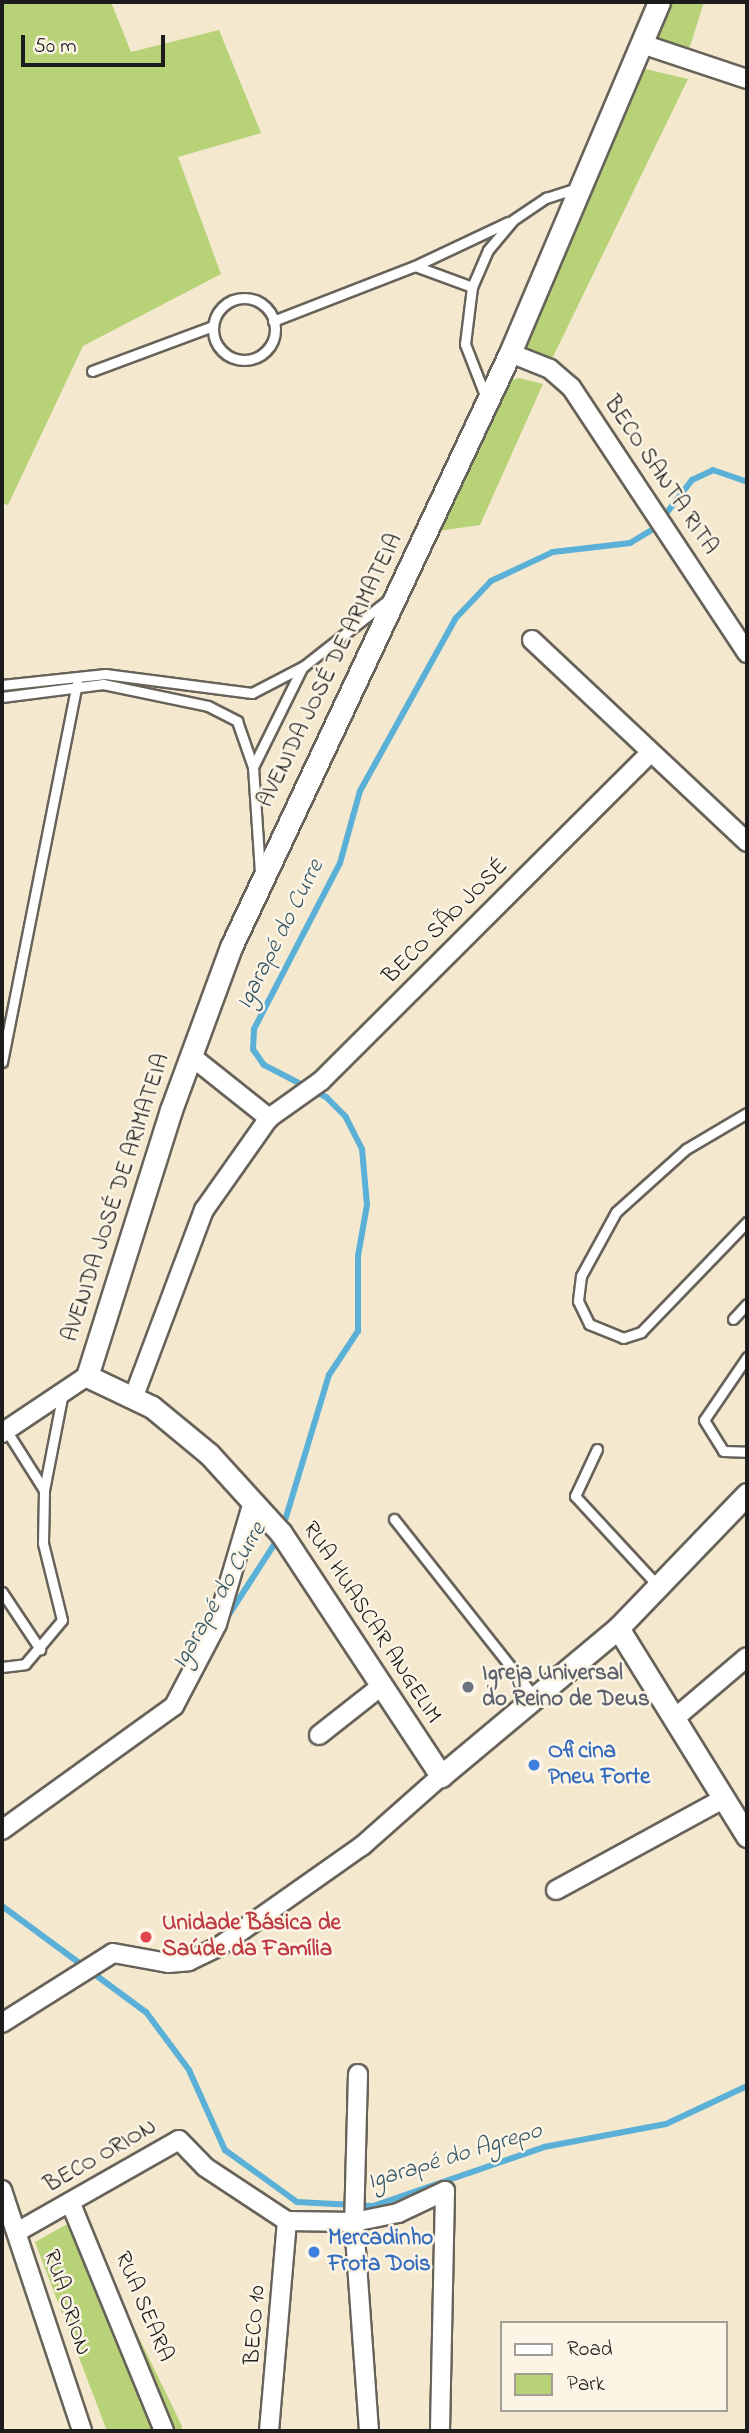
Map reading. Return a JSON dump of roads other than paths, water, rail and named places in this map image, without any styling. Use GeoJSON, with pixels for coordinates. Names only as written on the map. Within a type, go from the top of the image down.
{"type":"FeatureCollection","features":[{"type":"Feature","properties":{"kind":"street","name":"AVENIDA JOSÉ DE ARIMATEIA"},"geometry":{"type":"LineString","coordinates":[[86,1376],[191,1056],[261,878],[510,353],[645,45],[659,2]]}},
{"type":"Feature","properties":{"kind":"street"},"geometry":{"type":"LineString","coordinates":[[645,45],[747,79]]}},
{"type":"Feature","properties":{"kind":"street","name":"BECO SANTA RITA"},"geometry":{"type":"LineString","coordinates":[[510,353],[550,369],[570,387],[747,653]]}},
{"type":"Feature","properties":{"kind":"street"},"geometry":{"type":"LineString","coordinates":[[532,640],[747,842]]}},
{"type":"Feature","properties":{"kind":"street","name":"BECO SÃO JOSÉ"},"geometry":{"type":"LineString","coordinates":[[134,1396],[204,1210],[269,1118],[321,1081],[650,753]]}},
{"type":"Feature","properties":{"kind":"street"},"geometry":{"type":"LineString","coordinates":[[191,1056],[269,1118]]}},
{"type":"Feature","properties":{"kind":"street"},"geometry":{"type":"LineString","coordinates":[[4,1432],[86,1376]]}},
{"type":"Feature","properties":{"kind":"street","name":"RUA HUASCAR ANGELIM"},"geometry":{"type":"LineString","coordinates":[[86,1376],[134,1396],[209,1454],[253,1502],[312,1573],[380,1686],[441,1776]]}},
{"type":"Feature","properties":{"kind":"street"},"geometry":{"type":"LineString","coordinates":[[2,2023],[76,1973],[113,1953],[189,1961],[220,1946],[362,1846],[618,1628],[747,1494]]}},
{"type":"Feature","properties":{"kind":"street"},"geometry":{"type":"LineString","coordinates":[[2,1830],[174,1706],[217,1624],[253,1502]]}},
{"type":"Feature","properties":{"kind":"street"},"geometry":{"type":"LineString","coordinates":[[618,1628],[747,1836]]}},
{"type":"Feature","properties":{"kind":"street"},"geometry":{"type":"LineString","coordinates":[[675,1718],[747,1657]]}},
{"type":"Feature","properties":{"kind":"street"},"geometry":{"type":"LineString","coordinates":[[319,1735],[380,1686]]}},
{"type":"Feature","properties":{"kind":"street"},"geometry":{"type":"LineString","coordinates":[[556,1890],[723,1799]]}},
{"type":"Feature","properties":{"kind":"street"},"geometry":{"type":"LineString","coordinates":[[358,2074],[354,2222],[369,2431]]}},
{"type":"Feature","properties":{"kind":"street","name":"BECO ORION"},"geometry":{"type":"LineString","coordinates":[[17,2232],[71,2204],[179,2140],[205,2167],[287,2221]]}},
{"type":"Feature","properties":{"kind":"street","name":"RUA ORION"},"geometry":{"type":"LineString","coordinates":[[2,2190],[82,2431]]}},
{"type":"Feature","properties":{"kind":"street"},"geometry":{"type":"LineString","coordinates":[[287,2221],[354,2222],[398,2213],[445,2191],[440,2431]]}},
{"type":"Feature","properties":{"kind":"street","name":"RUA SEARA"},"geometry":{"type":"LineString","coordinates":[[71,2204],[164,2431]]}},
{"type":"Feature","properties":{"kind":"street","name":"BECO 10"},"geometry":{"type":"LineString","coordinates":[[269,2431],[287,2221]]}},
{"type":"Feature","properties":{"kind":"lane"},"geometry":{"type":"LineString","coordinates":[[273,320],[415,266],[513,220],[546,198],[583,185]]}},
{"type":"Feature","properties":{"kind":"lane"},"geometry":{"type":"LineString","coordinates":[[487,401],[466,344],[471,287],[488,250],[513,220]]}},
{"type":"Feature","properties":{"kind":"lane"},"geometry":{"type":"LineString","coordinates":[[415,266],[471,287]]}},
{"type":"Feature","properties":{"kind":"lane"},"geometry":{"type":"LineString","coordinates":[[92,371],[213,326],[224,306],[247,299],[273,320]]}},
{"type":"Feature","properties":{"kind":"lane"},"geometry":{"type":"LineString","coordinates":[[213,326],[219,349],[240,360],[271,344],[273,320]]}},
{"type":"Feature","properties":{"kind":"lane"},"geometry":{"type":"LineString","coordinates":[[2,697],[106,674],[247,694],[304,666],[398,592]]}},
{"type":"Feature","properties":{"kind":"lane"},"geometry":{"type":"LineString","coordinates":[[253,766],[304,666]]}},
{"type":"Feature","properties":{"kind":"lane"},"geometry":{"type":"LineString","coordinates":[[2,1062],[77,681]]}},
{"type":"Feature","properties":{"kind":"lane"},"geometry":{"type":"LineString","coordinates":[[2,685],[77,681],[110,685],[232,717],[242,726],[253,766],[261,878]]}},
{"type":"Feature","properties":{"kind":"lane"},"geometry":{"type":"LineString","coordinates":[[747,1113],[686,1149],[616,1212],[581,1276],[578,1301],[589,1324],[623,1338],[641,1332],[747,1222]]}},
{"type":"Feature","properties":{"kind":"lane"},"geometry":{"type":"LineString","coordinates":[[733,1319],[747,1304]]}},
{"type":"Feature","properties":{"kind":"lane"},"geometry":{"type":"LineString","coordinates":[[747,1357],[704,1419],[723,1451],[747,1452]]}},
{"type":"Feature","properties":{"kind":"lane"},"geometry":{"type":"LineString","coordinates":[[2,1667],[25,1664],[62,1620],[43,1543],[44,1490],[64,1391]]}},
{"type":"Feature","properties":{"kind":"lane"},"geometry":{"type":"LineString","coordinates":[[4,1432],[44,1490]]}},
{"type":"Feature","properties":{"kind":"lane"},"geometry":{"type":"LineString","coordinates":[[597,1449],[575,1496],[657,1586]]}},
{"type":"Feature","properties":{"kind":"lane"},"geometry":{"type":"LineString","coordinates":[[394,1519],[536,1697]]}},
{"type":"Feature","properties":{"kind":"lane"},"geometry":{"type":"LineString","coordinates":[[2,1592],[40,1649]]}},
{"type":"Feature","properties":{"kind":"waterway","name":"Igarapé do Curre"},"geometry":{"type":"LineString","coordinates":[[283,1527],[329,1375],[358,1331],[358,1256],[367,1205],[362,1149],[346,1117],[326,1097],[264,1065],[253,1049],[254,1029],[340,863],[360,791],[456,618],[491,581],[553,552],[630,543],[655,528],[692,480],[713,470],[747,482]]}},
{"type":"Feature","properties":{"kind":"waterway","name":"Igarapé do Curre"},"geometry":{"type":"LineString","coordinates":[[226,1619],[279,1537]]}},
{"type":"Feature","properties":{"kind":"waterway","name":"Igarapé do Agrepo"},"geometry":{"type":"LineString","coordinates":[[2,1906],[146,2012],[189,2070],[225,2150],[297,2202],[373,2206],[544,2147],[666,2124],[747,2086]]}},
{"type":"Feature","properties":{"kind":"place","name":"Igreja Universal do Reino de Deus"},"geometry":{"type":"Point","coordinates":[468,1687]}},
{"type":"Feature","properties":{"kind":"place","name":"Oficina Pneu Forte"},"geometry":{"type":"Point","coordinates":[534,1765]}},
{"type":"Feature","properties":{"kind":"place","name":"Unidade Básica de Saúde da Família"},"geometry":{"type":"Point","coordinates":[146,1937]}},
{"type":"Feature","properties":{"kind":"place","name":"Mercadinho Frota Dois"},"geometry":{"type":"Point","coordinates":[314,2252]}}]}
